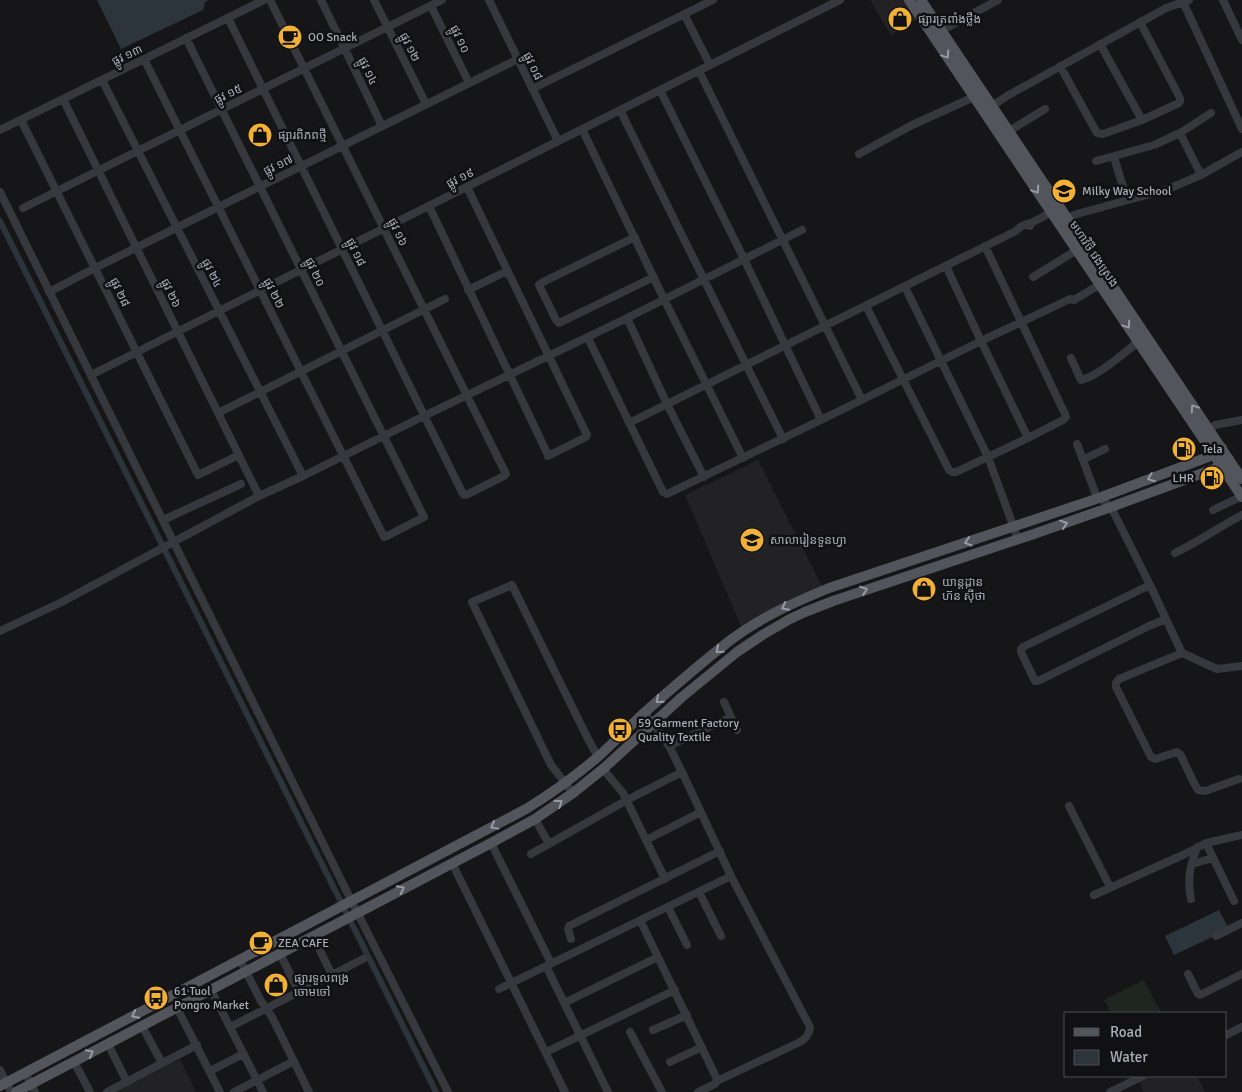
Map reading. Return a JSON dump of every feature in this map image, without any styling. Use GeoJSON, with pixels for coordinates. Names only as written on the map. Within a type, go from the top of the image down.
{"type":"FeatureCollection","features":[{"type":"Feature","properties":{"kind":"main road","name":"មហាវិថី វេងស្រេង"},"geometry":{"type":"LineString","coordinates":[[909,0],[937,33],[992,106],[1056,210]]}},
{"type":"Feature","properties":{"kind":"main road","name":"មហាវិថី វេងស្រេង"},"geometry":{"type":"LineString","coordinates":[[921,0],[937,33],[974,97],[1063,220],[1217,451],[1242,497]]}},
{"type":"Feature","properties":{"kind":"main road","name":"មហាវិថី វេងស្រេង"},"geometry":{"type":"LineString","coordinates":[[1063,220],[1078,252],[1103,280],[1138,342],[1204,432]]}},
{"type":"Feature","properties":{"kind":"main road"},"geometry":{"type":"LineString","coordinates":[[3,1084],[526,809],[598,757],[644,713],[729,642],[758,622],[800,600],[829,588],[1100,498],[1208,457],[1217,451]]}},
{"type":"Feature","properties":{"kind":"main road","name":"មហាវិថី វេងស្រេង"},"geometry":{"type":"LineString","coordinates":[[1224,462],[1242,479]]}},
{"type":"Feature","properties":{"kind":"main road"},"geometry":{"type":"LineString","coordinates":[[16,1092],[33,1088],[74,1062],[535,819],[573,793],[603,769],[682,697],[737,652],[790,619],[881,584],[1018,539],[1194,477],[1214,469],[1224,462]]}},
{"type":"Feature","properties":{"kind":"main road"},"geometry":{"type":"LineString","coordinates":[[813,595],[818,607]]}},
{"type":"Feature","properties":{"kind":"main road"},"geometry":{"type":"LineString","coordinates":[[758,622],[764,634]]}},
{"type":"Feature","properties":{"kind":"street","name":"ផ្លូវ ១៣"},"geometry":{"type":"LineString","coordinates":[[0,130],[264,0]]}},
{"type":"Feature","properties":{"kind":"street","name":"ផ្លូវ ១៦"},"geometry":{"type":"LineString","coordinates":[[270,0],[506,474],[464,495]]}},
{"type":"Feature","properties":{"kind":"street","name":"ផ្លូវ ១៤"},"geometry":{"type":"LineString","coordinates":[[321,0],[382,126]]}},
{"type":"Feature","properties":{"kind":"street","name":"ផ្លូវ ១២"},"geometry":{"type":"LineString","coordinates":[[374,0],[426,104]]}},
{"type":"Feature","properties":{"kind":"street","name":"ផ្លូវ ១៥"},"geometry":{"type":"LineString","coordinates":[[23,208],[442,0]]}},
{"type":"Feature","properties":{"kind":"street","name":"ផ្លូវ ០៨"},"geometry":{"type":"LineString","coordinates":[[489,0],[558,141]]}},
{"type":"Feature","properties":{"kind":"street"},"geometry":{"type":"LineString","coordinates":[[532,90],[713,0]]}},
{"type":"Feature","properties":{"kind":"street","name":"ផ្លូវ ១៩"},"geometry":{"type":"LineString","coordinates":[[91,376],[840,0]]}},
{"type":"Feature","properties":{"kind":"street"},"geometry":{"type":"LineString","coordinates":[[937,33],[998,0]]}},
{"type":"Feature","properties":{"kind":"street"},"geometry":{"type":"LineString","coordinates":[[1162,0],[1166,8]]}},
{"type":"Feature","properties":{"kind":"street"},"geometry":{"type":"LineString","coordinates":[[1223,0],[1242,40]]}},
{"type":"Feature","properties":{"kind":"street"},"geometry":{"type":"LineString","coordinates":[[992,106],[1140,22],[1166,8],[1186,1],[1242,129]]}},
{"type":"Feature","properties":{"kind":"street","name":"ផ្លូវ ១០"},"geometry":{"type":"LineString","coordinates":[[431,6],[470,83]]}},
{"type":"Feature","properties":{"kind":"street"},"geometry":{"type":"LineString","coordinates":[[684,14],[710,65]]}},
{"type":"Feature","properties":{"kind":"street","name":"ផ្លូវ ១៨"},"geometry":{"type":"LineString","coordinates":[[228,18],[464,495]]}},
{"type":"Feature","properties":{"kind":"street"},"geometry":{"type":"LineString","coordinates":[[1060,66],[1098,133],[1104,134],[1142,120],[1178,103],[1180,98],[1140,22]]}},
{"type":"Feature","properties":{"kind":"street","name":"ផ្លូវ ២០"},"geometry":{"type":"LineString","coordinates":[[186,38],[424,517],[384,537]]}},
{"type":"Feature","properties":{"kind":"street"},"geometry":{"type":"LineString","coordinates":[[1100,44],[1142,120]]}},
{"type":"Feature","properties":{"kind":"street","name":"ផ្លូវ ២២"},"geometry":{"type":"LineString","coordinates":[[144,59],[384,537]]}},
{"type":"Feature","properties":{"kind":"street","name":"ផ្លូវ ១៧"},"geometry":{"type":"LineString","coordinates":[[49,292],[136,247],[518,59]]}},
{"type":"Feature","properties":{"kind":"street"},"geometry":{"type":"LineString","coordinates":[[699,70],[862,400]]}},
{"type":"Feature","properties":{"kind":"street","name":"ផ្លូវ ២៤"},"geometry":{"type":"LineString","coordinates":[[102,80],[302,476]]}},
{"type":"Feature","properties":{"kind":"street"},"geometry":{"type":"LineString","coordinates":[[660,90],[821,420]]}},
{"type":"Feature","properties":{"kind":"street"},"geometry":{"type":"LineString","coordinates":[[859,154],[912,125],[974,97]]}},
{"type":"Feature","properties":{"kind":"street","name":"ផ្លូវ ២៦"},"geometry":{"type":"LineString","coordinates":[[63,99],[259,496]]}},
{"type":"Feature","properties":{"kind":"street"},"geometry":{"type":"LineString","coordinates":[[1009,131],[1044,109]]}},
{"type":"Feature","properties":{"kind":"street"},"geometry":{"type":"LineString","coordinates":[[620,110],[783,438]]}},
{"type":"Feature","properties":{"kind":"street"},"geometry":{"type":"LineString","coordinates":[[1096,161],[1154,145],[1180,133],[1211,113]]}},
{"type":"Feature","properties":{"kind":"street","name":"ផ្លូវ ២៨"},"geometry":{"type":"LineString","coordinates":[[21,120],[198,475],[239,455]]}},
{"type":"Feature","properties":{"kind":"street"},"geometry":{"type":"LineString","coordinates":[[582,129],[743,458]]}},
{"type":"Feature","properties":{"kind":"street"},"geometry":{"type":"LineString","coordinates":[[1180,133],[1201,176]]}},
{"type":"Feature","properties":{"kind":"street"},"geometry":{"type":"LineString","coordinates":[[1063,220],[1077,214],[1168,189],[1201,176],[1242,152]]}},
{"type":"Feature","properties":{"kind":"street"},"geometry":{"type":"LineString","coordinates":[[1114,157],[1127,200]]}},
{"type":"Feature","properties":{"kind":"street"},"geometry":{"type":"LineString","coordinates":[[428,206],[548,456],[587,436],[467,187]]}},
{"type":"Feature","properties":{"kind":"street"},"geometry":{"type":"LineString","coordinates":[[0,192],[163,520],[345,904],[448,1092]]}},
{"type":"Feature","properties":{"kind":"street"},"geometry":{"type":"LineString","coordinates":[[629,423],[1016,231],[1028,223],[1032,224],[1056,210]]}},
{"type":"Feature","properties":{"kind":"street"},"geometry":{"type":"LineString","coordinates":[[0,631],[60,603],[259,496],[588,338],[802,230]]}},
{"type":"Feature","properties":{"kind":"street"},"geometry":{"type":"LineString","coordinates":[[635,236],[539,285],[559,323],[654,277]]}},
{"type":"Feature","properties":{"kind":"street"},"geometry":{"type":"LineString","coordinates":[[866,306],[949,470],[956,472],[1028,438],[1066,417],[985,246]]}},
{"type":"Feature","properties":{"kind":"street"},"geometry":{"type":"LineString","coordinates":[[1033,276],[1072,253],[1078,252]]}},
{"type":"Feature","properties":{"kind":"street"},"geometry":{"type":"LineString","coordinates":[[946,266],[1028,438]]}},
{"type":"Feature","properties":{"kind":"street"},"geometry":{"type":"LineString","coordinates":[[468,290],[507,271]]}},
{"type":"Feature","properties":{"kind":"street"},"geometry":{"type":"LineString","coordinates":[[588,338],[663,492],[667,494],[981,341],[1022,323],[1103,280]]}},
{"type":"Feature","properties":{"kind":"street"},"geometry":{"type":"LineString","coordinates":[[905,286],[988,457],[1018,539]]}},
{"type":"Feature","properties":{"kind":"street"},"geometry":{"type":"LineString","coordinates":[[218,413],[445,299]]}},
{"type":"Feature","properties":{"kind":"street"},"geometry":{"type":"LineString","coordinates":[[627,318],[704,477]]}},
{"type":"Feature","properties":{"kind":"street"},"geometry":{"type":"LineString","coordinates":[[1071,358],[1081,380],[1084,380],[1095,375],[1138,342]]}},
{"type":"Feature","properties":{"kind":"street"},"geometry":{"type":"LineString","coordinates":[[1204,432],[1215,425],[1242,420]]}},
{"type":"Feature","properties":{"kind":"street"},"geometry":{"type":"LineString","coordinates":[[1077,444],[1096,494],[1111,507],[1182,653],[1218,669],[1242,666]]}},
{"type":"Feature","properties":{"kind":"street"},"geometry":{"type":"LineString","coordinates":[[1084,459],[1105,449]]}},
{"type":"Feature","properties":{"kind":"street"},"geometry":{"type":"LineString","coordinates":[[163,520],[240,484]]}},
{"type":"Feature","properties":{"kind":"street"},"geometry":{"type":"LineString","coordinates":[[1213,510],[1242,497]]}},
{"type":"Feature","properties":{"kind":"street"},"geometry":{"type":"LineString","coordinates":[[1176,553],[1242,515]]}},
{"type":"Feature","properties":{"kind":"street"},"geometry":{"type":"LineString","coordinates":[[573,793],[552,765],[472,602],[512,585],[598,757]]}},
{"type":"Feature","properties":{"kind":"street"},"geometry":{"type":"LineString","coordinates":[[1150,585],[1023,647],[1021,649],[1023,658],[1035,681],[1166,619]]}},
{"type":"Feature","properties":{"kind":"street"},"geometry":{"type":"LineString","coordinates":[[1182,653],[1119,679],[1116,687],[1151,757],[1155,759],[1178,752],[1198,790],[1205,791],[1239,779]]}},
{"type":"Feature","properties":{"kind":"street"},"geometry":{"type":"LineString","coordinates":[[724,702],[737,730]]}},
{"type":"Feature","properties":{"kind":"street"},"geometry":{"type":"LineString","coordinates":[[644,713],[669,746],[731,876],[810,1027],[806,1038],[800,1042],[717,1081],[715,1084],[698,1092]]}},
{"type":"Feature","properties":{"kind":"street"},"geometry":{"type":"LineString","coordinates":[[669,746],[731,717]]}},
{"type":"Feature","properties":{"kind":"street"},"geometry":{"type":"LineString","coordinates":[[603,769],[623,792],[665,879]]}},
{"type":"Feature","properties":{"kind":"street"},"geometry":{"type":"LineString","coordinates":[[530,854],[575,828],[682,772]]}},
{"type":"Feature","properties":{"kind":"street"},"geometry":{"type":"LineString","coordinates":[[1069,806],[1110,887]]}},
{"type":"Feature","properties":{"kind":"street"},"geometry":{"type":"LineString","coordinates":[[646,840],[700,812]]}},
{"type":"Feature","properties":{"kind":"street"},"geometry":{"type":"LineString","coordinates":[[535,819],[549,844]]}},
{"type":"Feature","properties":{"kind":"street"},"geometry":{"type":"LineString","coordinates":[[1094,895],[1206,843],[1242,834]]}},
{"type":"Feature","properties":{"kind":"street"},"geometry":{"type":"LineString","coordinates":[[491,843],[564,1003],[608,1092]]}},
{"type":"Feature","properties":{"kind":"street"},"geometry":{"type":"LineString","coordinates":[[1206,843],[1234,901]]}},
{"type":"Feature","properties":{"kind":"street"},"geometry":{"type":"LineString","coordinates":[[1191,899],[1188,880],[1197,847]]}},
{"type":"Feature","properties":{"kind":"street"},"geometry":{"type":"LineString","coordinates":[[571,939],[569,926],[720,851]]}},
{"type":"Feature","properties":{"kind":"street"},"geometry":{"type":"LineString","coordinates":[[1192,864],[1213,858]]}},
{"type":"Feature","properties":{"kind":"street"},"geometry":{"type":"LineString","coordinates":[[452,863],[565,1092]]}},
{"type":"Feature","properties":{"kind":"street"},"geometry":{"type":"LineString","coordinates":[[499,989],[731,876]]}},
{"type":"Feature","properties":{"kind":"street"},"geometry":{"type":"LineString","coordinates":[[699,892],[721,936]]}},
{"type":"Feature","properties":{"kind":"street"},"geometry":{"type":"LineString","coordinates":[[668,907],[687,945]]}},
{"type":"Feature","properties":{"kind":"street"},"geometry":{"type":"LineString","coordinates":[[640,920],[717,1081]]}},
{"type":"Feature","properties":{"kind":"street"},"geometry":{"type":"LineString","coordinates":[[1216,936],[1242,923]]}},
{"type":"Feature","properties":{"kind":"street"},"geometry":{"type":"LineString","coordinates":[[313,936],[332,974]]}},
{"type":"Feature","properties":{"kind":"street"},"geometry":{"type":"LineString","coordinates":[[280,954],[299,992]]}},
{"type":"Feature","properties":{"kind":"street"},"geometry":{"type":"LineString","coordinates":[[564,1003],[658,956]]}},
{"type":"Feature","properties":{"kind":"street"},"geometry":{"type":"LineString","coordinates":[[230,1027],[363,958]]}},
{"type":"Feature","properties":{"kind":"street"},"geometry":{"type":"LineString","coordinates":[[240,960],[261,1002],[272,1017],[309,1092]]}},
{"type":"Feature","properties":{"kind":"street"},"geometry":{"type":"LineString","coordinates":[[1188,974],[1200,995],[1242,974]]}},
{"type":"Feature","properties":{"kind":"street"},"geometry":{"type":"LineString","coordinates":[[211,990],[263,1092]]}},
{"type":"Feature","properties":{"kind":"street"},"geometry":{"type":"LineString","coordinates":[[546,1052],[675,990]]}},
{"type":"Feature","properties":{"kind":"street"},"geometry":{"type":"LineString","coordinates":[[177,1008],[220,1092]]}},
{"type":"Feature","properties":{"kind":"street"},"geometry":{"type":"LineString","coordinates":[[654,1030],[687,1015]]}},
{"type":"Feature","properties":{"kind":"street"},"geometry":{"type":"LineString","coordinates":[[142,1026],[162,1063]]}},
{"type":"Feature","properties":{"kind":"street"},"geometry":{"type":"LineString","coordinates":[[1227,1034],[1242,1027]]}},
{"type":"Feature","properties":{"kind":"street"},"geometry":{"type":"LineString","coordinates":[[630,1032],[662,1092]]}},
{"type":"Feature","properties":{"kind":"street"},"geometry":{"type":"LineString","coordinates":[[108,1044],[127,1082]]}},
{"type":"Feature","properties":{"kind":"street"},"geometry":{"type":"LineString","coordinates":[[107,1092],[197,1046]]}},
{"type":"Feature","properties":{"kind":"street"},"geometry":{"type":"LineString","coordinates":[[670,1062],[702,1047]]}},
{"type":"Feature","properties":{"kind":"street"},"geometry":{"type":"LineString","coordinates":[[210,1071],[243,1054]]}},
{"type":"Feature","properties":{"kind":"street"},"geometry":{"type":"LineString","coordinates":[[234,1092],[294,1061]]}},
{"type":"Feature","properties":{"kind":"street"},"geometry":{"type":"LineString","coordinates":[[74,1062],[90,1092]]}},
{"type":"Feature","properties":{"kind":"street"},"geometry":{"type":"LineString","coordinates":[[0,1070],[3,1084],[11,1092]]}},
{"type":"Feature","properties":{"kind":"street"},"geometry":{"type":"LineString","coordinates":[[25,1072],[33,1088]]}},
{"type":"Feature","properties":{"kind":"street"},"geometry":{"type":"LineString","coordinates":[[1110,1092],[1141,1077]]}},
{"type":"Feature","properties":{"kind":"shaded area","name":"ផ្សារត្រពាំងថ្លឹង"},"geometry":{"type":"Polygon","coordinates":[[[870,0],[910,0],[921,17],[891,35],[870,0]]]}},
{"type":"Feature","properties":{"kind":"shaded area","name":"សាលារៀនទួនហ្វា"},"geometry":{"type":"Polygon","coordinates":[[[758,460],[822,586],[793,598],[741,626],[685,495],[758,460]]]}},
{"type":"Feature","properties":{"kind":"shaded area"},"geometry":{"type":"Polygon","coordinates":[[[1144,980],[1160,1012],[1110,1012],[1104,1000],[1144,980]]]}},
{"type":"Feature","properties":{"kind":"shaded area"},"geometry":{"type":"Polygon","coordinates":[[[180,1059],[196,1092],[114,1092],[180,1059]]]}},
{"type":"Feature","properties":{"kind":"shaded area"},"geometry":{"type":"Polygon","coordinates":[[[1150,1077],[1198,1077],[1205,1092],[1144,1092],[1139,1082],[1150,1077]]]}},
{"type":"Feature","properties":{"kind":"water"},"geometry":{"type":"Polygon","coordinates":[[[97,0],[209,0],[205,2],[203,10],[121,49],[97,0]]]}},
{"type":"Feature","properties":{"kind":"water"},"geometry":{"type":"Polygon","coordinates":[[[1219,910],[1229,929],[1174,955],[1165,936],[1219,910]]]}},
{"type":"Feature","properties":{"kind":"waterway"},"geometry":{"type":"LineString","coordinates":[[0,221],[436,1092]]}},
{"type":"Feature","properties":{"kind":"place","name":"ផ្សារត្រពាំងថ្លឹង"},"geometry":{"type":"Point","coordinates":[900,19]}},
{"type":"Feature","properties":{"kind":"place","name":"OO Snack"},"geometry":{"type":"Point","coordinates":[290,37]}},
{"type":"Feature","properties":{"kind":"place","name":"ផ្សារពិភពថ្មី"},"geometry":{"type":"Point","coordinates":[260,135]}},
{"type":"Feature","properties":{"kind":"place","name":"Milky Way School"},"geometry":{"type":"Point","coordinates":[1064,191]}},
{"type":"Feature","properties":{"kind":"place","name":"Tela"},"geometry":{"type":"Point","coordinates":[1184,449]}},
{"type":"Feature","properties":{"kind":"place","name":"LHR"},"geometry":{"type":"Point","coordinates":[1212,478]}},
{"type":"Feature","properties":{"kind":"place","name":"សាលារៀនទួនហ្វា"},"geometry":{"type":"Point","coordinates":[752,540]}},
{"type":"Feature","properties":{"kind":"place","name":"យាន្ដដ្ឋាន ហ៊ន ស៊ីថា"},"geometry":{"type":"Point","coordinates":[924,589]}},
{"type":"Feature","properties":{"kind":"place","name":"59 Garment Factory Quality Textile"},"geometry":{"type":"Point","coordinates":[620,730]}},
{"type":"Feature","properties":{"kind":"place","name":"ZEA CAFE"},"geometry":{"type":"Point","coordinates":[261,943]}},
{"type":"Feature","properties":{"kind":"place","name":"ផ្សារទួលពង្រ ចោមចៅ"},"geometry":{"type":"Point","coordinates":[276,985]}},
{"type":"Feature","properties":{"kind":"place","name":"61 Tuol Pongro Market"},"geometry":{"type":"Point","coordinates":[156,998]}}]}
